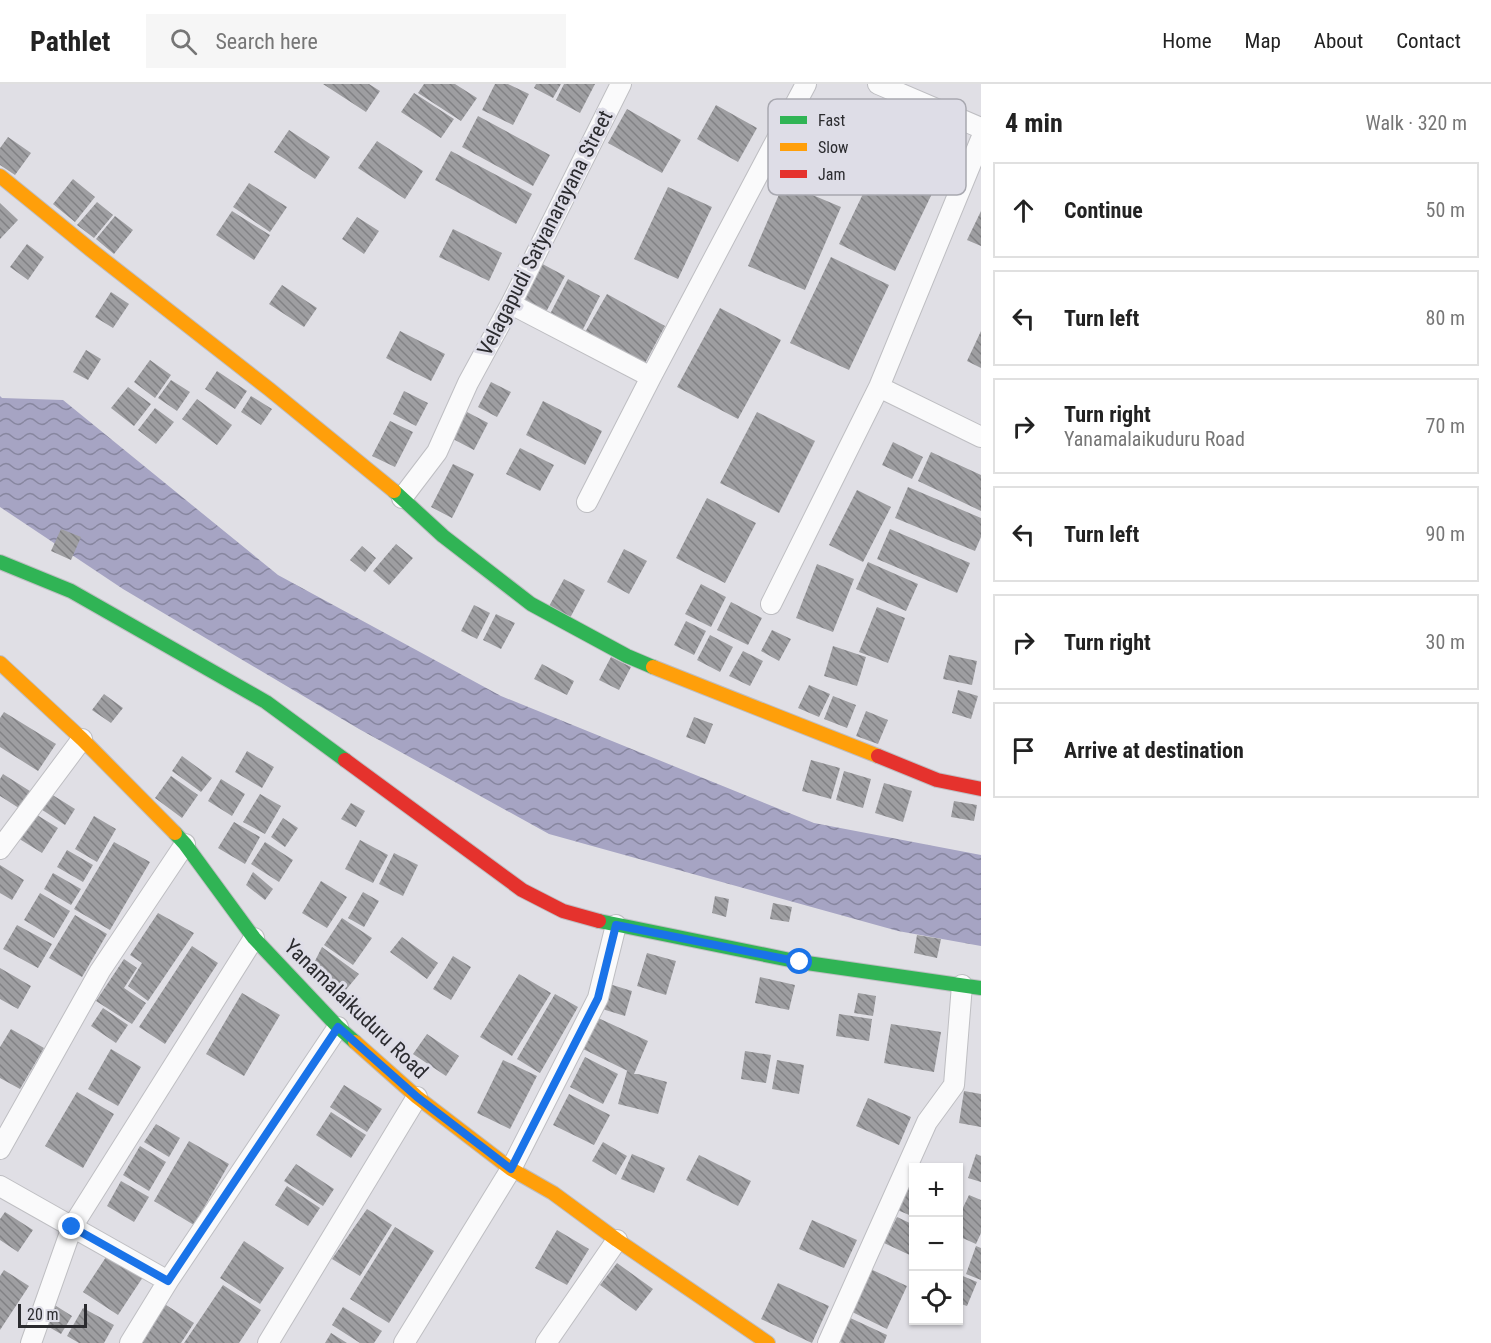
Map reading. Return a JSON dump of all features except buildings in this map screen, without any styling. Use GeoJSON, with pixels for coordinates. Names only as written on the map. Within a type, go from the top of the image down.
{"type":"FeatureCollection","features":[{"type":"Feature","properties":{"kind":"street","name":"Velagapudi Satyanarayana Street"},"geometry":{"type":"LineString","coordinates":[[402,498],[437,452],[468,383],[511,304],[621,84]]}},
{"type":"Feature","properties":{"kind":"street"},"geometry":{"type":"LineString","coordinates":[[798,99],[806,84]]}},
{"type":"Feature","properties":{"kind":"street"},"geometry":{"type":"LineString","coordinates":[[878,84],[913,99]]}},
{"type":"Feature","properties":{"kind":"street"},"geometry":{"type":"LineString","coordinates":[[966,122],[981,128]]}},
{"type":"Feature","properties":{"kind":"street"},"geometry":{"type":"LineString","coordinates":[[966,175],[981,139]]}},
{"type":"Feature","properties":{"kind":"street"},"geometry":{"type":"LineString","coordinates":[[587,502],[768,156]]}},
{"type":"Feature","properties":{"kind":"street"},"geometry":{"type":"LineString","coordinates":[[0,176],[269,389],[402,498],[443,536],[531,604],[627,656],[937,780],[979,784]]}},
{"type":"Feature","properties":{"kind":"street"},"geometry":{"type":"LineString","coordinates":[[771,603],[879,387],[958,195]]}},
{"type":"Feature","properties":{"kind":"street"},"geometry":{"type":"LineString","coordinates":[[511,304],[651,377]]}},
{"type":"Feature","properties":{"kind":"street"},"geometry":{"type":"LineString","coordinates":[[879,387],[981,437]]}},
{"type":"Feature","properties":{"kind":"street"},"geometry":{"type":"LineString","coordinates":[[0,562],[71,591],[266,702],[522,890],[563,911],[616,925],[800,962],[972,986],[954,1085],[927,1122],[828,1343]]}},
{"type":"Feature","properties":{"kind":"street","name":"Yanamalaikuduru Road"},"geometry":{"type":"LineString","coordinates":[[0,663],[82,739],[184,844],[254,938],[338,1027],[417,1097],[511,1169],[553,1193],[617,1240],[768,1343]]}},
{"type":"Feature","properties":{"kind":"street"},"geometry":{"type":"LineString","coordinates":[[0,849],[82,739]]}},
{"type":"Feature","properties":{"kind":"street"},"geometry":{"type":"LineString","coordinates":[[0,1149],[100,971],[184,844]]}},
{"type":"Feature","properties":{"kind":"street"},"geometry":{"type":"LineString","coordinates":[[404,1343],[511,1169],[598,998],[616,925]]}},
{"type":"Feature","properties":{"kind":"street"},"geometry":{"type":"LineString","coordinates":[[31,1343],[72,1227],[254,938]]}},
{"type":"Feature","properties":{"kind":"street"},"geometry":{"type":"LineString","coordinates":[[129,1343],[338,1027]]}},
{"type":"Feature","properties":{"kind":"street"},"geometry":{"type":"LineString","coordinates":[[268,1343],[417,1097]]}},
{"type":"Feature","properties":{"kind":"street"},"geometry":{"type":"LineString","coordinates":[[0,1186],[168,1281]]}},
{"type":"Feature","properties":{"kind":"street"},"geometry":{"type":"LineString","coordinates":[[546,1343],[617,1240]]}},
{"type":"Feature","properties":{"kind":"water"},"geometry":{"type":"Polygon","coordinates":[[[0,396],[2,398],[63,400],[278,575],[501,696],[814,823],[981,855],[981,946],[898,931],[549,834],[359,729],[123,589],[0,507],[0,396]]]}},
{"type":"Feature","properties":{"kind":"traffic: fast"},"geometry":{"type":"LineString","coordinates":[[394,491],[443,536],[531,604],[627,656],[653,667]]}},
{"type":"Feature","properties":{"kind":"traffic: fast"},"geometry":{"type":"LineString","coordinates":[[0,562],[71,591],[266,702],[345,760]]}},
{"type":"Feature","properties":{"kind":"traffic: fast"},"geometry":{"type":"LineString","coordinates":[[175,833],[254,938],[355,1042]]}},
{"type":"Feature","properties":{"kind":"traffic: fast"},"geometry":{"type":"LineString","coordinates":[[599,921],[800,962],[981,988]]}},
{"type":"Feature","properties":{"kind":"traffic: slow"},"geometry":{"type":"LineString","coordinates":[[0,176],[394,491]]}},
{"type":"Feature","properties":{"kind":"traffic: slow"},"geometry":{"type":"LineString","coordinates":[[0,663],[82,739],[175,833]]}},
{"type":"Feature","properties":{"kind":"traffic: slow"},"geometry":{"type":"LineString","coordinates":[[653,667],[878,756]]}},
{"type":"Feature","properties":{"kind":"traffic: slow"},"geometry":{"type":"LineString","coordinates":[[355,1042],[417,1097],[511,1169],[553,1193],[617,1240],[768,1343]]}},
{"type":"Feature","properties":{"kind":"traffic: jam"},"geometry":{"type":"LineString","coordinates":[[878,756],[937,780],[981,789]]}},
{"type":"Feature","properties":{"kind":"traffic: jam"},"geometry":{"type":"LineString","coordinates":[[345,760],[522,890],[563,911],[599,921]]}},
{"type":"Feature","properties":{"kind":"route"},"geometry":{"type":"LineString","coordinates":[[72,1227],[168,1281],[338,1027],[417,1097],[511,1169],[598,998],[616,925],[800,962]]}}]}
